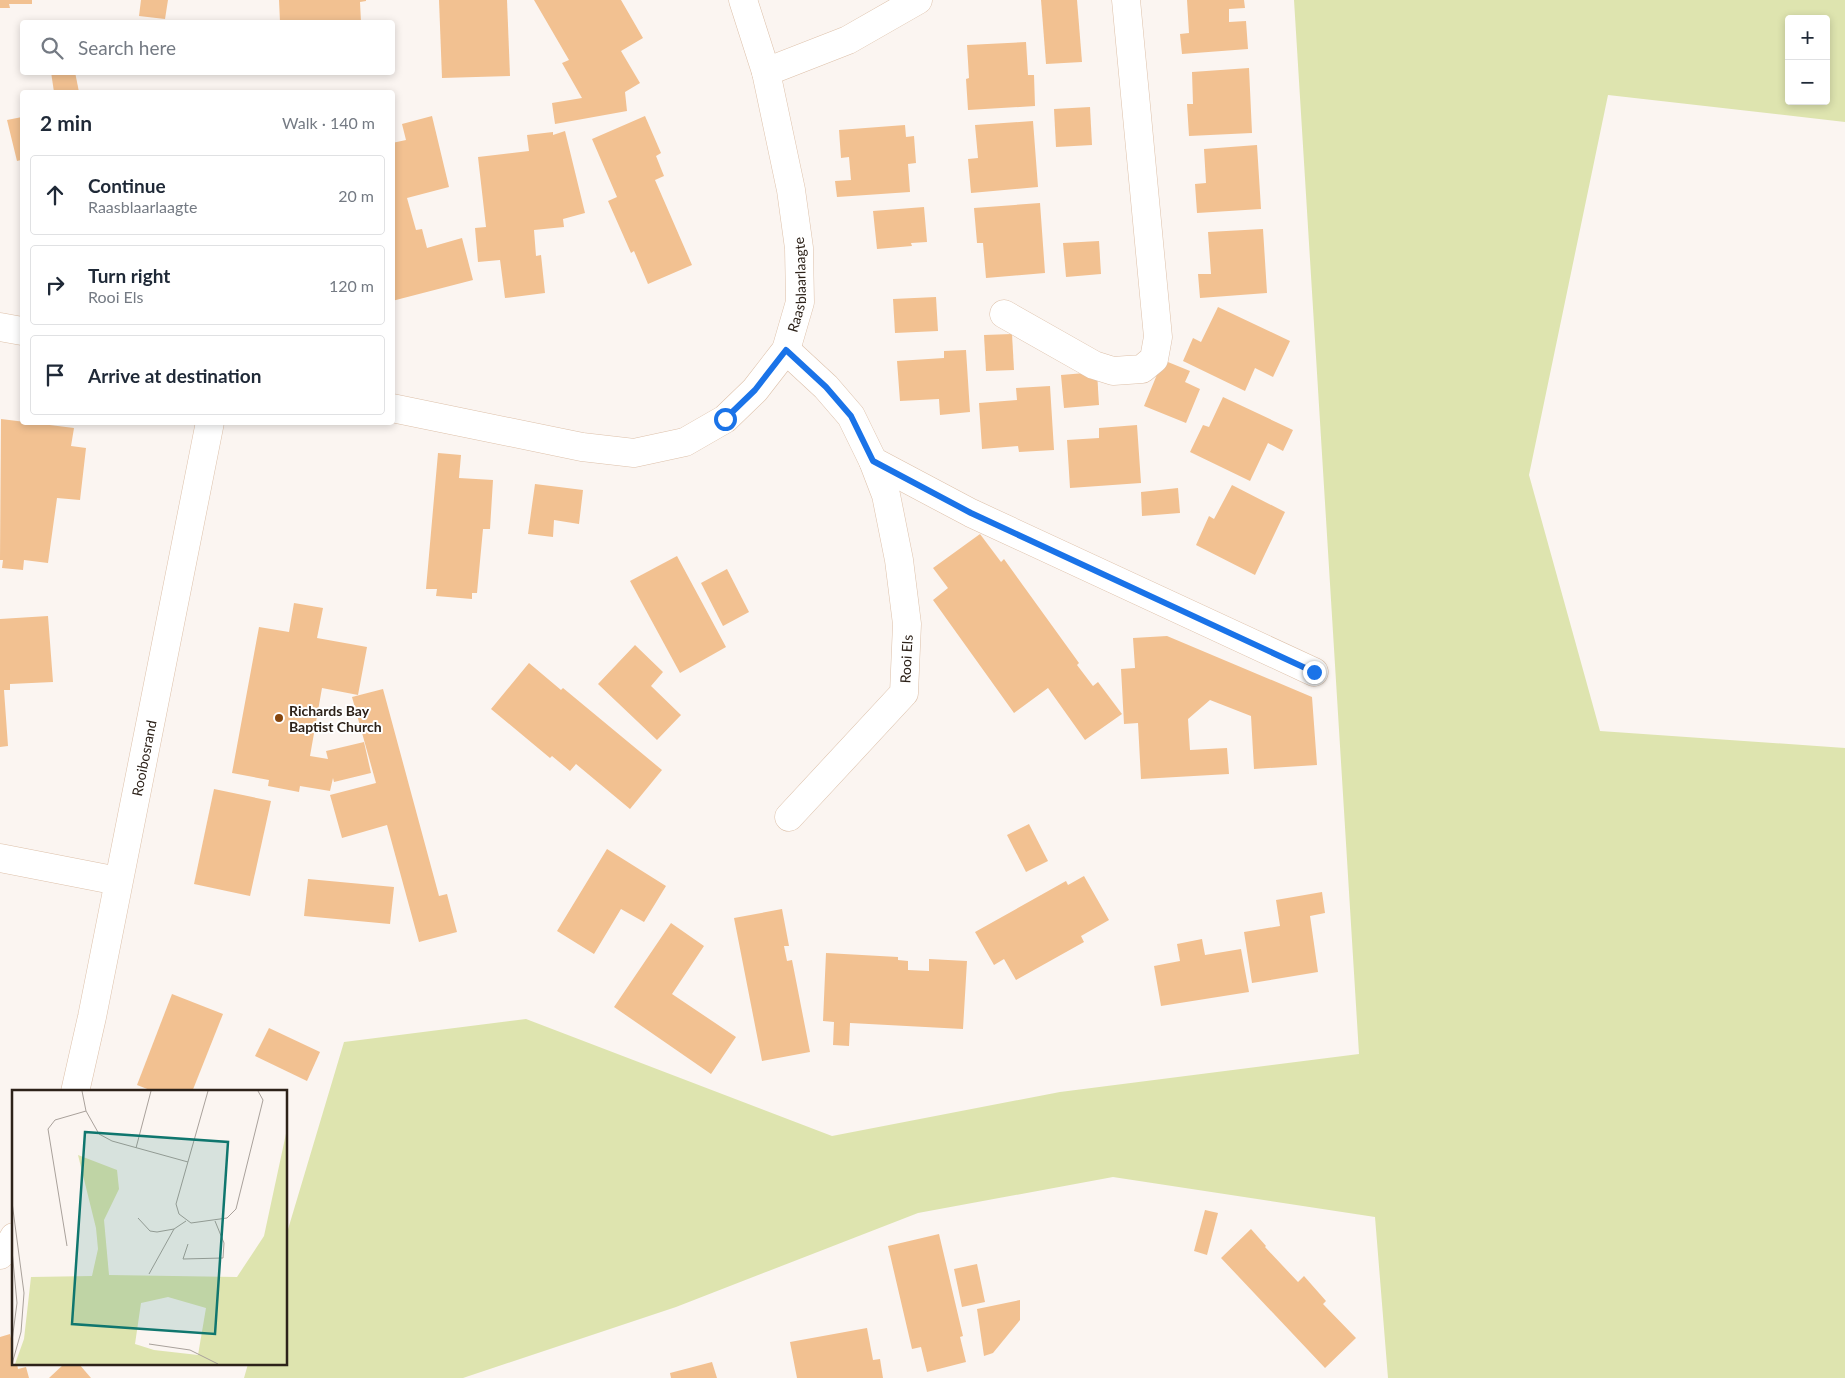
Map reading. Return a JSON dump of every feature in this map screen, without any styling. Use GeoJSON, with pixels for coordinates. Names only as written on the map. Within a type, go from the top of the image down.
{"type":"FeatureCollection","features":[{"type":"Feature","properties":{"kind":"street","name":"Raasblaarlaagte"},"geometry":{"type":"LineString","coordinates":[[395,409],[582,447],[634,453],[685,442],[725,419],[755,390],[786,350],[800,302],[799,248],[791,190],[766,72],[743,0]]}},
{"type":"Feature","properties":{"kind":"street"},"geometry":{"type":"LineString","coordinates":[[766,72],[848,40],[918,0]]}},
{"type":"Feature","properties":{"kind":"street"},"geometry":{"type":"LineString","coordinates":[[1004,314],[1094,365],[1113,371],[1142,369],[1154,359],[1158,337],[1126,0]]}},
{"type":"Feature","properties":{"kind":"street"},"geometry":{"type":"LineString","coordinates":[[0,327],[20,331]]}},
{"type":"Feature","properties":{"kind":"street","name":"Rooi Els"},"geometry":{"type":"LineString","coordinates":[[786,350],[826,387],[851,416],[873,461],[886,495],[900,560],[908,624],[904,693],[790,817]]}},
{"type":"Feature","properties":{"kind":"street","name":"Rooibosrand"},"geometry":{"type":"LineString","coordinates":[[75,1090],[92,1017],[209,425]]}},
{"type":"Feature","properties":{"kind":"street"},"geometry":{"type":"LineString","coordinates":[[873,461],[971,513],[1314,672]]}},
{"type":"Feature","properties":{"kind":"street"},"geometry":{"type":"LineString","coordinates":[[0,858],[118,881]]}},
{"type":"Feature","properties":{"kind":"street"},"geometry":{"type":"LineString","coordinates":[[0,1255],[12,1240]]}},
{"type":"Feature","properties":{"kind":"green space"},"geometry":{"type":"Polygon","coordinates":[[[1294,0],[1845,0],[1845,122],[1608,95],[1529,475],[1600,731],[1845,748],[1845,1378],[1388,1378],[1375,1217],[1113,1177],[918,1213],[676,1307],[463,1378],[244,1378],[247,1366],[288,1366],[288,1229],[344,1042],[526,1019],[832,1136],[1060,1092],[1359,1054],[1294,0]]]}},
{"type":"Feature","properties":{"kind":"building"},"geometry":{"type":"Polygon","coordinates":[[[0,0],[32,0],[32,4],[9,4],[10,8],[0,8],[0,0]]]}},
{"type":"Feature","properties":{"kind":"building"},"geometry":{"type":"Polygon","coordinates":[[[141,0],[168,0],[165,19],[139,16],[141,0]]]}},
{"type":"Feature","properties":{"kind":"building"},"geometry":{"type":"Polygon","coordinates":[[[279,0],[366,0],[360,2],[361,20],[280,20],[279,0]]]}},
{"type":"Feature","properties":{"kind":"building"},"geometry":{"type":"Polygon","coordinates":[[[439,0],[507,0],[510,76],[442,78],[439,0]]]}},
{"type":"Feature","properties":{"kind":"building"},"geometry":{"type":"Polygon","coordinates":[[[534,0],[621,0],[643,38],[621,51],[640,83],[625,92],[627,111],[555,124],[552,103],[582,98],[562,63],[569,60],[534,0]]]}},
{"type":"Feature","properties":{"kind":"building"},"geometry":{"type":"Polygon","coordinates":[[[1041,0],[1077,0],[1082,62],[1046,64],[1041,0]]]}},
{"type":"Feature","properties":{"kind":"building"},"geometry":{"type":"Polygon","coordinates":[[[1187,0],[1244,0],[1245,8],[1229,9],[1229,22],[1246,21],[1248,49],[1182,54],[1180,34],[1189,33],[1187,0]]]}},
{"type":"Feature","properties":{"kind":"building"},"geometry":{"type":"Polygon","coordinates":[[[1026,42],[1028,75],[1034,75],[1035,106],[968,110],[966,79],[969,78],[967,45],[1026,42]]]}},
{"type":"Feature","properties":{"kind":"building"},"geometry":{"type":"Polygon","coordinates":[[[1249,68],[1252,133],[1189,136],[1187,104],[1193,104],[1192,72],[1249,68]]]}},
{"type":"Feature","properties":{"kind":"building"},"geometry":{"type":"Polygon","coordinates":[[[51,75],[76,75],[79,90],[54,90],[51,75]]]}},
{"type":"Feature","properties":{"kind":"building"},"geometry":{"type":"Polygon","coordinates":[[[1090,107],[1092,145],[1056,147],[1054,109],[1090,107]]]}},
{"type":"Feature","properties":{"kind":"building"},"geometry":{"type":"Polygon","coordinates":[[[432,116],[449,187],[407,198],[416,230],[422,229],[427,248],[462,238],[473,280],[395,300],[395,142],[406,140],[402,124],[432,116]]]}},
{"type":"Feature","properties":{"kind":"building"},"geometry":{"type":"Polygon","coordinates":[[[645,116],[661,153],[656,156],[664,176],[655,180],[692,265],[648,284],[634,251],[631,253],[608,201],[617,197],[592,139],[645,116]]]}},
{"type":"Feature","properties":{"kind":"building"},"geometry":{"type":"Polygon","coordinates":[[[20,117],[20,160],[17,161],[7,120],[20,117]]]}},
{"type":"Feature","properties":{"kind":"building"},"geometry":{"type":"Polygon","coordinates":[[[1033,121],[1038,187],[971,193],[968,159],[978,158],[975,125],[1033,121]]]}},
{"type":"Feature","properties":{"kind":"building"},"geometry":{"type":"Polygon","coordinates":[[[905,125],[906,137],[914,136],[916,163],[908,164],[910,192],[837,197],[835,181],[851,180],[849,157],[841,158],[839,130],[905,125]]]}},
{"type":"Feature","properties":{"kind":"building"},"geometry":{"type":"Polygon","coordinates":[[[565,131],[585,213],[563,219],[564,227],[534,230],[536,256],[541,255],[545,293],[505,298],[500,260],[478,262],[475,228],[486,227],[478,157],[529,151],[527,135],[553,132],[553,135],[565,131]]]}},
{"type":"Feature","properties":{"kind":"building"},"geometry":{"type":"Polygon","coordinates":[[[1257,145],[1261,209],[1197,213],[1195,184],[1206,183],[1204,149],[1257,145]]]}},
{"type":"Feature","properties":{"kind":"building"},"geometry":{"type":"Polygon","coordinates":[[[1040,203],[1045,273],[986,278],[983,243],[977,243],[974,208],[1040,203]]]}},
{"type":"Feature","properties":{"kind":"building"},"geometry":{"type":"Polygon","coordinates":[[[924,207],[927,242],[911,243],[912,246],[877,249],[873,211],[924,207]]]}},
{"type":"Feature","properties":{"kind":"building"},"geometry":{"type":"Polygon","coordinates":[[[1263,229],[1267,293],[1200,298],[1198,274],[1211,274],[1208,232],[1263,229]]]}},
{"type":"Feature","properties":{"kind":"building"},"geometry":{"type":"Polygon","coordinates":[[[1099,241],[1101,274],[1066,277],[1063,243],[1099,241]]]}},
{"type":"Feature","properties":{"kind":"building"},"geometry":{"type":"Polygon","coordinates":[[[936,297],[938,331],[895,333],[893,299],[936,297]]]}},
{"type":"Feature","properties":{"kind":"building"},"geometry":{"type":"Polygon","coordinates":[[[1218,307],[1290,341],[1273,377],[1255,368],[1245,391],[1183,361],[1193,338],[1201,342],[1218,307]]]}},
{"type":"Feature","properties":{"kind":"building"},"geometry":{"type":"Polygon","coordinates":[[[1012,334],[1014,370],[986,371],[984,335],[1012,334]]]}},
{"type":"Feature","properties":{"kind":"building"},"geometry":{"type":"Polygon","coordinates":[[[966,350],[970,412],[940,415],[939,399],[900,401],[897,361],[944,358],[944,351],[966,350]]]}},
{"type":"Feature","properties":{"kind":"building"},"geometry":{"type":"Polygon","coordinates":[[[1163,360],[1190,371],[1185,382],[1200,389],[1186,423],[1144,406],[1163,360]]]}},
{"type":"Feature","properties":{"kind":"building"},"geometry":{"type":"Polygon","coordinates":[[[1097,372],[1099,405],[1064,408],[1061,375],[1097,372]]]}},
{"type":"Feature","properties":{"kind":"building"},"geometry":{"type":"Polygon","coordinates":[[[1050,386],[1054,450],[1019,452],[1018,446],[982,449],[979,403],[1017,400],[1016,388],[1050,386]]]}},
{"type":"Feature","properties":{"kind":"building"},"geometry":{"type":"Polygon","coordinates":[[[1223,397],[1293,430],[1283,451],[1268,443],[1250,481],[1190,452],[1203,425],[1209,427],[1223,397]]]}},
{"type":"Feature","properties":{"kind":"building"},"geometry":{"type":"Polygon","coordinates":[[[1,419],[20,421],[20,425],[50,425],[74,428],[71,446],[86,448],[80,500],[57,498],[48,563],[24,560],[23,570],[2,568],[3,560],[0,560],[1,419]]]}},
{"type":"Feature","properties":{"kind":"building"},"geometry":{"type":"Polygon","coordinates":[[[1137,425],[1141,483],[1070,488],[1067,440],[1099,438],[1099,428],[1137,425]]]}},
{"type":"Feature","properties":{"kind":"building"},"geometry":{"type":"Polygon","coordinates":[[[438,453],[461,455],[459,478],[493,480],[490,529],[483,529],[477,593],[472,593],[472,599],[436,596],[437,589],[426,589],[438,453]]]}},
{"type":"Feature","properties":{"kind":"building"},"geometry":{"type":"Polygon","coordinates":[[[535,484],[583,490],[579,524],[554,520],[553,537],[528,534],[535,484]]]}},
{"type":"Feature","properties":{"kind":"building"},"geometry":{"type":"Polygon","coordinates":[[[1232,485],[1285,512],[1255,575],[1196,545],[1209,516],[1214,519],[1232,485]]]}},
{"type":"Feature","properties":{"kind":"building"},"geometry":{"type":"Polygon","coordinates":[[[1178,488],[1180,513],[1142,516],[1141,492],[1178,488]]]}},
{"type":"Feature","properties":{"kind":"building"},"geometry":{"type":"Polygon","coordinates":[[[980,534],[1001,562],[1004,559],[1079,663],[1077,665],[1093,686],[1098,682],[1122,714],[1085,740],[1048,688],[1014,713],[933,600],[948,588],[933,568],[980,534]]]}},
{"type":"Feature","properties":{"kind":"building"},"geometry":{"type":"Polygon","coordinates":[[[677,556],[726,647],[680,673],[630,581],[677,556]]]}},
{"type":"Feature","properties":{"kind":"building"},"geometry":{"type":"Polygon","coordinates":[[[727,569],[749,612],[723,626],[701,583],[727,569]]]}},
{"type":"Feature","properties":{"kind":"building","name":"Richards Bay Baptist Church"},"geometry":{"type":"Polygon","coordinates":[[[294,603],[323,608],[317,638],[367,647],[358,695],[322,688],[310,756],[328,759],[326,751],[364,742],[371,773],[334,782],[333,778],[330,791],[300,786],[299,792],[268,786],[269,780],[232,773],[259,627],[289,632],[294,603]]]}},
{"type":"Feature","properties":{"kind":"building"},"geometry":{"type":"Polygon","coordinates":[[[48,616],[53,682],[10,684],[10,690],[4,690],[8,746],[0,747],[0,619],[48,616]]]}},
{"type":"Feature","properties":{"kind":"building"},"geometry":{"type":"Polygon","coordinates":[[[1167,636],[1312,697],[1317,765],[1254,769],[1251,716],[1210,700],[1188,719],[1190,750],[1227,748],[1229,774],[1141,779],[1138,723],[1124,724],[1121,669],[1135,668],[1133,638],[1167,636]]]}},
{"type":"Feature","properties":{"kind":"building"},"geometry":{"type":"Polygon","coordinates":[[[635,645],[663,672],[651,686],[681,715],[657,740],[598,684],[635,645]]]}},
{"type":"Feature","properties":{"kind":"building"},"geometry":{"type":"Polygon","coordinates":[[[529,663],[561,690],[563,688],[662,770],[630,809],[576,764],[570,771],[552,756],[550,758],[491,709],[529,663]]]}},
{"type":"Feature","properties":{"kind":"building"},"geometry":{"type":"Polygon","coordinates":[[[383,689],[439,896],[447,894],[457,932],[419,942],[387,825],[342,838],[330,795],[376,783],[352,697],[383,689]]]}},
{"type":"Feature","properties":{"kind":"building"},"geometry":{"type":"Polygon","coordinates":[[[214,789],[271,801],[250,896],[194,884],[214,789]]]}},
{"type":"Feature","properties":{"kind":"building"},"geometry":{"type":"Polygon","coordinates":[[[1029,824],[1048,861],[1026,872],[1007,835],[1029,824]]]}},
{"type":"Feature","properties":{"kind":"building"},"geometry":{"type":"Polygon","coordinates":[[[607,849],[666,886],[644,922],[621,909],[594,954],[557,931],[607,849]]]}},
{"type":"Feature","properties":{"kind":"building"},"geometry":{"type":"Polygon","coordinates":[[[1084,876],[1109,920],[1081,936],[1084,942],[1016,980],[1004,959],[994,965],[975,932],[1066,881],[1068,885],[1084,876]]]}},
{"type":"Feature","properties":{"kind":"building"},"geometry":{"type":"Polygon","coordinates":[[[308,879],[394,887],[390,924],[304,916],[308,879]]]}},
{"type":"Feature","properties":{"kind":"building"},"geometry":{"type":"Polygon","coordinates":[[[1322,892],[1325,913],[1310,916],[1318,972],[1252,983],[1244,932],[1280,926],[1276,900],[1322,892]]]}},
{"type":"Feature","properties":{"kind":"building"},"geometry":{"type":"Polygon","coordinates":[[[782,909],[789,946],[784,946],[787,961],[792,960],[810,1052],[762,1061],[734,918],[782,909]]]}},
{"type":"Feature","properties":{"kind":"building"},"geometry":{"type":"Polygon","coordinates":[[[671,923],[704,946],[672,994],[736,1037],[711,1074],[614,1007],[671,923]]]}},
{"type":"Feature","properties":{"kind":"building"},"geometry":{"type":"Polygon","coordinates":[[[1202,939],[1205,955],[1241,949],[1249,992],[1161,1006],[1154,966],[1180,961],[1177,944],[1202,939]]]}},
{"type":"Feature","properties":{"kind":"building"},"geometry":{"type":"Polygon","coordinates":[[[826,953],[898,957],[898,960],[908,961],[908,970],[929,971],[929,959],[967,961],[963,1029],[850,1023],[849,1046],[833,1045],[834,1022],[823,1021],[826,953]]]}},
{"type":"Feature","properties":{"kind":"building"},"geometry":{"type":"Polygon","coordinates":[[[172,994],[223,1014],[193,1090],[150,1090],[137,1085],[172,994]]]}},
{"type":"Feature","properties":{"kind":"building"},"geometry":{"type":"Polygon","coordinates":[[[269,1028],[320,1052],[307,1081],[255,1056],[269,1028]]]}},
{"type":"Feature","properties":{"kind":"building"},"geometry":{"type":"Polygon","coordinates":[[[1205,1210],[1218,1213],[1207,1255],[1194,1251],[1205,1210]]]}},
{"type":"Feature","properties":{"kind":"building"},"geometry":{"type":"Polygon","coordinates":[[[1251,1229],[1298,1282],[1304,1276],[1326,1301],[1323,1304],[1356,1338],[1325,1368],[1221,1258],[1251,1229]]]}},
{"type":"Feature","properties":{"kind":"building"},"geometry":{"type":"Polygon","coordinates":[[[939,1234],[963,1336],[960,1337],[966,1362],[927,1372],[921,1347],[912,1349],[888,1246],[939,1234]]]}},
{"type":"Feature","properties":{"kind":"building"},"geometry":{"type":"Polygon","coordinates":[[[977,1264],[985,1302],[962,1307],[954,1269],[977,1264]]]}},
{"type":"Feature","properties":{"kind":"building"},"geometry":{"type":"Polygon","coordinates":[[[1020,1300],[1020,1320],[993,1353],[984,1356],[977,1309],[1020,1300]]]}},
{"type":"Feature","properties":{"kind":"building"},"geometry":{"type":"Polygon","coordinates":[[[867,1328],[873,1360],[880,1359],[883,1378],[797,1378],[790,1342],[867,1328]]]}},
{"type":"Feature","properties":{"kind":"building"},"geometry":{"type":"Polygon","coordinates":[[[10,1334],[12,1366],[17,1366],[18,1369],[26,1367],[29,1378],[0,1378],[0,1337],[10,1334]]]}},
{"type":"Feature","properties":{"kind":"building"},"geometry":{"type":"Polygon","coordinates":[[[712,1362],[717,1378],[671,1378],[670,1373],[712,1362]]]}},
{"type":"Feature","properties":{"kind":"building"},"geometry":{"type":"Polygon","coordinates":[[[62,1366],[81,1366],[91,1378],[49,1378],[62,1366]]]}},
{"type":"Feature","properties":{"kind":"place","name":"Richards Bay Baptist Church"},"geometry":{"type":"Point","coordinates":[279,718]}},
{"type":"Feature","properties":{"kind":"route"},"geometry":{"type":"LineString","coordinates":[[725,419],[755,390],[786,350],[826,387],[851,416],[873,461],[971,513],[1314,672]]}}]}
